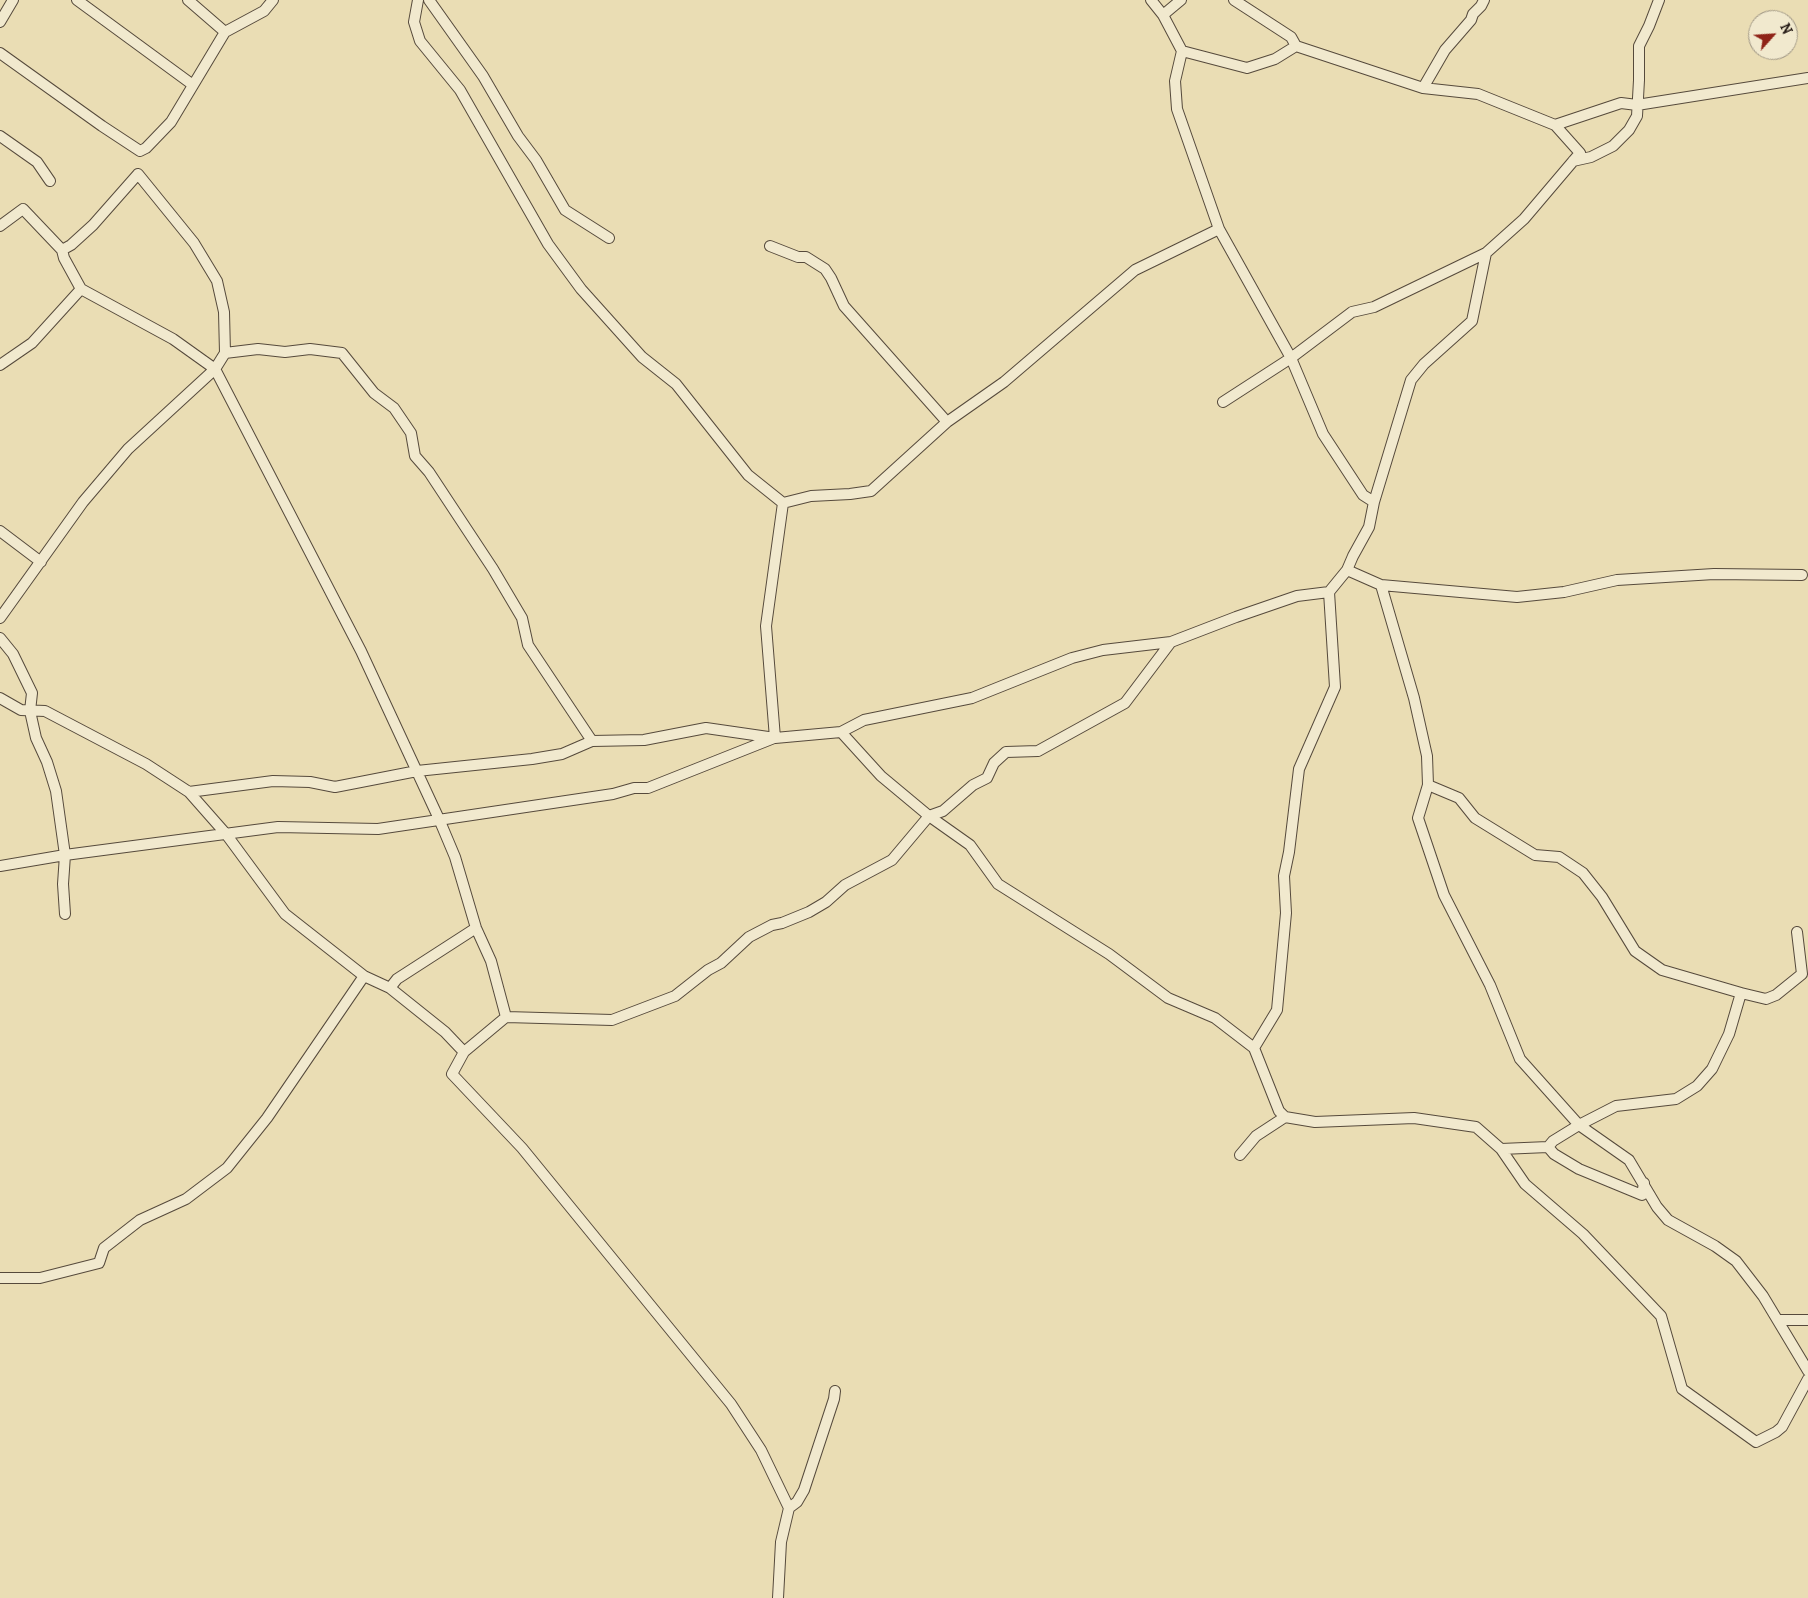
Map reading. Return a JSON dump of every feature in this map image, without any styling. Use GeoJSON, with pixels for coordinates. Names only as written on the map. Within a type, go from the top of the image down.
{"type":"FeatureCollection","features":[{"type":"Feature","properties":{"kind":"street"},"geometry":{"type":"LineString","coordinates":[[0,22],[13,0]]}},
{"type":"Feature","properties":{"kind":"street"},"geometry":{"type":"LineString","coordinates":[[77,0],[193,85]]}},
{"type":"Feature","properties":{"kind":"street"},"geometry":{"type":"LineString","coordinates":[[188,0],[224,32]]}},
{"type":"Feature","properties":{"kind":"street"},"geometry":{"type":"LineString","coordinates":[[0,53],[140,151],[146,148],[171,122],[224,32],[264,11],[273,0]]}},
{"type":"Feature","properties":{"kind":"street"},"geometry":{"type":"LineString","coordinates":[[418,0],[414,22],[420,41],[460,90],[548,244],[581,289],[642,357],[676,384],[748,475],[783,503]]}},
{"type":"Feature","properties":{"kind":"street"},"geometry":{"type":"LineString","coordinates":[[429,0],[483,76],[518,136],[536,160],[566,210],[609,238]]}},
{"type":"Feature","properties":{"kind":"street"},"geometry":{"type":"LineString","coordinates":[[1151,0],[1163,15],[1182,51],[1175,81],[1177,109],[1219,229],[1291,358],[1323,434],[1363,495],[1374,502]]}},
{"type":"Feature","properties":{"kind":"street"},"geometry":{"type":"LineString","coordinates":[[1163,15],[1182,0]]}},
{"type":"Feature","properties":{"kind":"street"},"geometry":{"type":"LineString","coordinates":[[1223,402],[1291,358],[1352,312],[1374,307],[1486,253],[1524,219],[1580,153],[1555,124],[1478,94],[1422,88],[1296,46],[1290,37],[1234,0]]}},
{"type":"Feature","properties":{"kind":"street"},"geometry":{"type":"LineString","coordinates":[[1422,88],[1445,50],[1471,20],[1473,14],[1484,0]]}},
{"type":"Feature","properties":{"kind":"street"},"geometry":{"type":"LineString","coordinates":[[1573,161],[1591,157],[1613,146],[1629,130],[1637,116],[1639,46],[1659,0]]}},
{"type":"Feature","properties":{"kind":"street"},"geometry":{"type":"LineString","coordinates":[[1182,51],[1247,68],[1275,59],[1296,46]]}},
{"type":"Feature","properties":{"kind":"street"},"geometry":{"type":"LineString","coordinates":[[1555,124],[1621,103],[1637,105],[1808,78]]}},
{"type":"Feature","properties":{"kind":"street"},"geometry":{"type":"LineString","coordinates":[[0,136],[37,162],[50,181]]}},
{"type":"Feature","properties":{"kind":"street"},"geometry":{"type":"LineString","coordinates":[[0,618],[83,502],[128,449],[215,369],[224,353],[224,312],[217,282],[194,243],[138,174],[93,225],[71,245],[62,250]]}},
{"type":"Feature","properties":{"kind":"street"},"geometry":{"type":"LineString","coordinates":[[1,223],[23,210],[62,250],[64,258],[81,288],[174,339],[215,369],[361,650],[417,771],[455,857],[476,928],[491,961],[506,1017]]}},
{"type":"Feature","properties":{"kind":"street"},"geometry":{"type":"LineString","coordinates":[[783,503],[811,496],[871,491],[947,422],[1004,382],[1135,270],[1219,229]]}},
{"type":"Feature","properties":{"kind":"street"},"geometry":{"type":"LineString","coordinates":[[770,246],[798,257],[806,257],[825,269],[844,306],[947,422]]}},
{"type":"Feature","properties":{"kind":"street"},"geometry":{"type":"LineString","coordinates":[[1254,1048],[1277,1010],[1286,913],[1284,876],[1289,852],[1299,769],[1335,687],[1329,592],[1347,570],[1369,527],[1374,502],[1411,380],[1424,364],[1472,321],[1486,253]]}},
{"type":"Feature","properties":{"kind":"street"},"geometry":{"type":"LineString","coordinates":[[0,365],[32,343],[81,288]]}},
{"type":"Feature","properties":{"kind":"street"},"geometry":{"type":"LineString","coordinates":[[224,353],[258,349],[285,352],[310,348],[342,353],[374,393],[394,408],[410,433],[415,456],[429,472],[493,568],[522,618],[528,645],[592,741]]}},
{"type":"Feature","properties":{"kind":"street"},"geometry":{"type":"LineString","coordinates":[[775,738],[766,626],[783,503]]}},
{"type":"Feature","properties":{"kind":"street"},"geometry":{"type":"LineString","coordinates":[[0,531],[40,562]]}},
{"type":"Feature","properties":{"kind":"street"},"geometry":{"type":"LineString","coordinates":[[1347,570],[1382,585],[1517,597],[1564,592],[1617,580],[1714,574],[1802,575]]}},
{"type":"Feature","properties":{"kind":"street"},"geometry":{"type":"LineString","coordinates":[[1382,585],[1414,698],[1427,756],[1428,785],[1418,818],[1444,895],[1490,985],[1520,1059],[1579,1125],[1629,1160],[1657,1207],[1668,1220],[1736,1261],[1759,1289],[1808,1370]]}},
{"type":"Feature","properties":{"kind":"street"},"geometry":{"type":"LineString","coordinates":[[189,792],[273,781],[310,782],[335,787],[417,771],[540,758],[562,754],[592,741],[644,740],[706,728],[775,738],[841,732],[864,720],[972,698],[1072,658],[1103,650],[1171,642],[1297,596],[1329,592]]}},
{"type":"Feature","properties":{"kind":"street"},"geometry":{"type":"LineString","coordinates":[[0,638],[13,654],[32,693],[30,711],[36,738],[47,762],[56,791],[65,855],[63,884],[65,914]]}},
{"type":"Feature","properties":{"kind":"street"},"geometry":{"type":"LineString","coordinates":[[778,1598],[781,1542],[789,1508],[761,1450],[731,1404],[522,1148],[452,1074],[464,1052],[506,1017],[612,1020],[675,996],[708,970],[721,963],[749,936],[772,925],[809,912],[826,902],[857,877],[892,860],[929,816],[943,811],[973,785],[988,778],[994,763],[1006,752],[1038,751],[1125,703],[1171,642]]}},
{"type":"Feature","properties":{"kind":"street"},"geometry":{"type":"LineString","coordinates":[[0,698],[21,710],[45,711],[146,764],[189,792],[226,834],[285,914],[364,976],[390,988],[445,1032],[464,1052]]}},
{"type":"Feature","properties":{"kind":"street"},"geometry":{"type":"LineString","coordinates":[[841,732],[881,776],[929,816],[970,845],[998,884],[1109,954],[1168,998],[1215,1018],[1254,1048],[1279,1112],[1285,1117],[1316,1122],[1414,1118],[1476,1127],[1501,1149],[1526,1184],[1583,1234],[1661,1316],[1682,1389],[1756,1442],[1782,1427],[1808,1379]]}},
{"type":"Feature","properties":{"kind":"street"},"geometry":{"type":"LineString","coordinates":[[0,866],[65,855],[278,827],[378,829],[613,794],[634,788],[648,788],[775,738]]}},
{"type":"Feature","properties":{"kind":"street"},"geometry":{"type":"LineString","coordinates":[[1428,785],[1460,798],[1475,818],[1535,854],[1559,856],[1583,872],[1602,897],[1635,951],[1662,970],[1766,999],[1776,995],[1802,974],[1797,932]]}},
{"type":"Feature","properties":{"kind":"street"},"geometry":{"type":"LineString","coordinates":[[390,988],[397,979],[476,928]]}},
{"type":"Feature","properties":{"kind":"street"},"geometry":{"type":"LineString","coordinates":[[0,1278],[40,1278],[99,1263],[104,1248],[140,1220],[186,1198],[227,1168],[267,1118],[364,976]]}},
{"type":"Feature","properties":{"kind":"street"},"geometry":{"type":"LineString","coordinates":[[1501,1149],[1548,1147],[1553,1141],[1579,1125],[1616,1106],[1676,1099],[1697,1086],[1712,1069],[1729,1034],[1741,993]]}},
{"type":"Feature","properties":{"kind":"street"},"geometry":{"type":"LineString","coordinates":[[1240,1155],[1256,1136],[1285,1117]]}},
{"type":"Feature","properties":{"kind":"street"},"geometry":{"type":"LineString","coordinates":[[1548,1147],[1554,1154],[1579,1169],[1642,1195],[1644,1183]]}},
{"type":"Feature","properties":{"kind":"street"},"geometry":{"type":"LineString","coordinates":[[1778,1320],[1808,1320]]}},
{"type":"Feature","properties":{"kind":"street"},"geometry":{"type":"LineString","coordinates":[[789,1508],[797,1502],[804,1490],[834,1400],[835,1391]]}}]}
